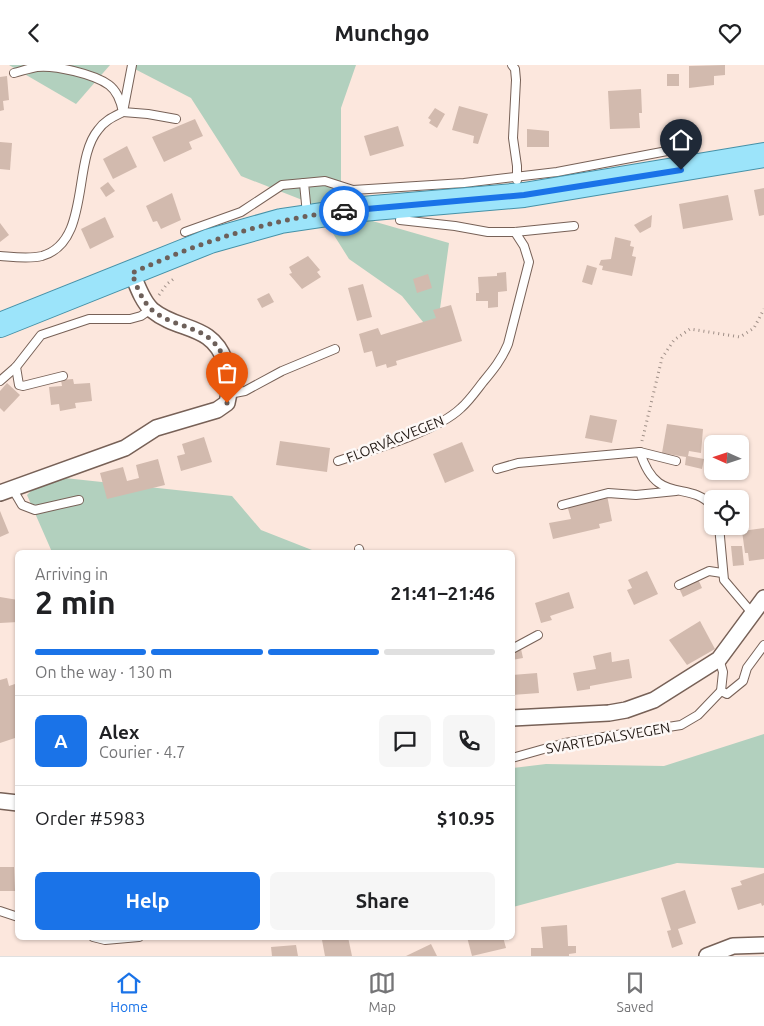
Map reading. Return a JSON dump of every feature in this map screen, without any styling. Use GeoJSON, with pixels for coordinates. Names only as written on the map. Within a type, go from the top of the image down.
{"type":"FeatureCollection","features":[{"type":"Feature","properties":{"kind":"main road"},"geometry":{"type":"LineString","coordinates":[[0,325],[231,234],[307,216],[520,186],[764,155]]}},
{"type":"Feature","properties":{"kind":"street"},"geometry":{"type":"LineString","coordinates":[[6,490],[125,448],[156,428],[216,410],[227,403],[230,379],[227,367],[216,343],[205,334],[164,318],[151,309],[138,289],[132,273]]}},
{"type":"Feature","properties":{"kind":"street","name":"SVARTEDALSVEGEN"},"geometry":{"type":"LineString","coordinates":[[515,718],[609,713],[626,710],[662,695],[719,659],[764,598]]}},
{"type":"Feature","properties":{"kind":"street"},"geometry":{"type":"LineString","coordinates":[[0,801],[15,803]]}},
{"type":"Feature","properties":{"kind":"street"},"geometry":{"type":"LineString","coordinates":[[707,956],[733,946],[764,946],[760,956]]}},
{"type":"Feature","properties":{"kind":"lane"},"geometry":{"type":"LineString","coordinates":[[123,112],[132,65]]}},
{"type":"Feature","properties":{"kind":"lane"},"geometry":{"type":"LineString","coordinates":[[512,65],[515,69],[516,80],[513,138],[520,186]]}},
{"type":"Feature","properties":{"kind":"lane"},"geometry":{"type":"LineString","coordinates":[[14,73],[35,67],[52,66],[82,74],[110,85],[117,94],[123,112]]}},
{"type":"Feature","properties":{"kind":"lane"},"geometry":{"type":"LineString","coordinates":[[0,256],[19,258],[43,256],[62,243],[73,224],[84,167],[92,139],[105,122],[123,112],[176,119]]}},
{"type":"Feature","properties":{"kind":"lane"},"geometry":{"type":"LineString","coordinates":[[185,232],[241,212],[282,185],[325,181],[353,190],[520,186],[595,166],[688,147]]}},
{"type":"Feature","properties":{"kind":"lane"},"geometry":{"type":"LineString","coordinates":[[304,183],[307,216]]}},
{"type":"Feature","properties":{"kind":"lane"},"geometry":{"type":"LineString","coordinates":[[400,220],[454,225],[488,232],[515,232],[574,226]]}},
{"type":"Feature","properties":{"kind":"lane","name":"FLORVÅGVEGEN"},"geometry":{"type":"LineString","coordinates":[[338,461],[371,451],[441,422],[460,409],[490,374],[504,354],[508,344],[529,262],[524,246],[515,232]]}},
{"type":"Feature","properties":{"kind":"lane"},"geometry":{"type":"LineString","coordinates":[[0,381],[16,367],[41,335],[89,319],[136,317],[151,309]]}},
{"type":"Feature","properties":{"kind":"lane"},"geometry":{"type":"LineString","coordinates":[[229,395],[245,391],[282,371],[335,349]]}},
{"type":"Feature","properties":{"kind":"lane"},"geometry":{"type":"LineString","coordinates":[[16,367],[16,380],[19,385],[23,386],[63,376]]}},
{"type":"Feature","properties":{"kind":"lane"},"geometry":{"type":"LineString","coordinates":[[640,452],[645,467],[660,485],[704,500]]}},
{"type":"Feature","properties":{"kind":"lane"},"geometry":{"type":"LineString","coordinates":[[497,469],[518,463],[640,452],[676,461]]}},
{"type":"Feature","properties":{"kind":"lane"},"geometry":{"type":"LineString","coordinates":[[6,490],[22,505],[35,510],[78,500]]}},
{"type":"Feature","properties":{"kind":"lane"},"geometry":{"type":"LineString","coordinates":[[562,505],[608,493],[636,495],[678,491]]}},
{"type":"Feature","properties":{"kind":"lane"},"geometry":{"type":"LineString","coordinates":[[720,535],[722,573],[727,586],[752,613]]}},
{"type":"Feature","properties":{"kind":"lane"},"geometry":{"type":"LineString","coordinates":[[679,585],[709,571],[722,573]]}},
{"type":"Feature","properties":{"kind":"lane"},"geometry":{"type":"LineString","coordinates":[[515,647],[538,635]]}},
{"type":"Feature","properties":{"kind":"lane","name":"SVARTEDALSVEGEN"},"geometry":{"type":"LineString","coordinates":[[515,757],[565,743],[681,725],[698,715],[721,691],[727,694],[743,681],[747,668],[764,645]]}},
{"type":"Feature","properties":{"kind":"lane"},"geometry":{"type":"LineString","coordinates":[[719,659],[723,673],[721,691]]}},
{"type":"Feature","properties":{"kind":"lane"},"geometry":{"type":"LineString","coordinates":[[0,911],[15,916]]}},
{"type":"Feature","properties":{"kind":"path"},"geometry":{"type":"LineString","coordinates":[[640,452],[662,358],[674,340],[690,329],[740,337],[754,328],[764,309]]}},
{"type":"Feature","properties":{"kind":"green space"},"geometry":{"type":"Polygon","coordinates":[[[9,65],[110,65],[76,104],[9,65]]]}},
{"type":"Feature","properties":{"kind":"green space"},"geometry":{"type":"Polygon","coordinates":[[[127,65],[356,65],[341,108],[341,212],[449,243],[436,338],[402,296],[349,259],[315,205],[241,176],[191,98],[127,65]]]}},
{"type":"Feature","properties":{"kind":"green space"},"geometry":{"type":"Polygon","coordinates":[[[46,476],[232,496],[261,530],[312,550],[51,550],[27,495],[46,476]]]}},
{"type":"Feature","properties":{"kind":"green space"},"geometry":{"type":"Polygon","coordinates":[[[764,734],[764,868],[677,863],[515,906],[515,768],[546,764],[664,766],[764,734]]]}},
{"type":"Feature","properties":{"kind":"building"},"geometry":{"type":"Polygon","coordinates":[[[725,65],[725,75],[714,76],[714,85],[689,88],[689,66],[725,65]]]}},
{"type":"Feature","properties":{"kind":"building"},"geometry":{"type":"Polygon","coordinates":[[[667,74],[679,74],[679,86],[667,86],[667,74]]]}},
{"type":"Feature","properties":{"kind":"building"},"geometry":{"type":"Polygon","coordinates":[[[7,76],[9,100],[3,101],[4,110],[0,111],[0,77],[7,76]]]}},
{"type":"Feature","properties":{"kind":"building"},"geometry":{"type":"Polygon","coordinates":[[[641,89],[642,113],[639,113],[640,128],[610,129],[608,91],[641,89]]]}},
{"type":"Feature","properties":{"kind":"building"},"geometry":{"type":"Polygon","coordinates":[[[459,106],[488,114],[478,144],[473,143],[474,136],[452,130],[459,106]]]}},
{"type":"Feature","properties":{"kind":"building"},"geometry":{"type":"Polygon","coordinates":[[[435,108],[445,114],[437,128],[429,123],[431,120],[428,118],[435,108]]]}},
{"type":"Feature","properties":{"kind":"building"},"geometry":{"type":"Polygon","coordinates":[[[195,119],[203,136],[189,142],[192,149],[164,162],[152,137],[195,119]]]}},
{"type":"Feature","properties":{"kind":"building"},"geometry":{"type":"Polygon","coordinates":[[[398,126],[404,146],[370,156],[364,136],[398,126]]]}},
{"type":"Feature","properties":{"kind":"building"},"geometry":{"type":"Polygon","coordinates":[[[527,129],[549,131],[549,147],[527,147],[527,129]]]}},
{"type":"Feature","properties":{"kind":"building"},"geometry":{"type":"Polygon","coordinates":[[[0,142],[12,143],[10,170],[0,169],[0,142]]]}},
{"type":"Feature","properties":{"kind":"building"},"geometry":{"type":"Polygon","coordinates":[[[127,146],[137,167],[113,179],[103,159],[127,146]]]}},
{"type":"Feature","properties":{"kind":"building"},"geometry":{"type":"Polygon","coordinates":[[[108,182],[115,191],[106,197],[100,188],[108,182]]]}},
{"type":"Feature","properties":{"kind":"building"},"geometry":{"type":"Polygon","coordinates":[[[764,188],[764,215],[759,216],[754,190],[764,188]]]}},
{"type":"Feature","properties":{"kind":"building"},"geometry":{"type":"Polygon","coordinates":[[[172,193],[181,220],[161,229],[157,221],[153,222],[146,206],[172,193]]]}},
{"type":"Feature","properties":{"kind":"building"},"geometry":{"type":"Polygon","coordinates":[[[728,195],[733,220],[683,229],[679,204],[728,195]]]}},
{"type":"Feature","properties":{"kind":"building"},"geometry":{"type":"Polygon","coordinates":[[[652,215],[651,227],[640,233],[634,225],[652,215]]]}},
{"type":"Feature","properties":{"kind":"building"},"geometry":{"type":"Polygon","coordinates":[[[105,217],[114,237],[90,249],[81,229],[105,217]]]}},
{"type":"Feature","properties":{"kind":"building"},"geometry":{"type":"Polygon","coordinates":[[[0,223],[9,235],[0,242],[0,223]]]}},
{"type":"Feature","properties":{"kind":"building"},"geometry":{"type":"Polygon","coordinates":[[[615,237],[631,241],[630,246],[634,247],[632,256],[636,257],[632,276],[602,270],[603,266],[599,265],[601,260],[611,259],[615,237]]]}},
{"type":"Feature","properties":{"kind":"building"},"geometry":{"type":"Polygon","coordinates":[[[308,256],[320,270],[317,272],[321,277],[302,289],[289,274],[292,273],[289,267],[308,256]]]}},
{"type":"Feature","properties":{"kind":"building"},"geometry":{"type":"Polygon","coordinates":[[[587,265],[597,268],[592,285],[582,282],[587,265]]]}},
{"type":"Feature","properties":{"kind":"building"},"geometry":{"type":"Polygon","coordinates":[[[506,272],[507,291],[498,292],[498,307],[488,308],[488,301],[476,301],[476,293],[479,293],[478,277],[497,276],[497,273],[506,272]]]}},
{"type":"Feature","properties":{"kind":"building"},"geometry":{"type":"Polygon","coordinates":[[[428,274],[432,288],[417,293],[413,279],[428,274]]]}},
{"type":"Feature","properties":{"kind":"building"},"geometry":{"type":"Polygon","coordinates":[[[363,284],[372,317],[357,321],[348,288],[363,284]]]}},
{"type":"Feature","properties":{"kind":"building"},"geometry":{"type":"Polygon","coordinates":[[[269,293],[274,302],[262,308],[257,299],[269,293]]]}},
{"type":"Feature","properties":{"kind":"building"},"geometry":{"type":"Polygon","coordinates":[[[451,305],[462,341],[396,361],[397,365],[387,368],[386,364],[376,367],[372,351],[364,353],[359,334],[378,328],[381,335],[436,318],[433,310],[451,305]]]}},
{"type":"Feature","properties":{"kind":"building"},"geometry":{"type":"Polygon","coordinates":[[[73,379],[74,384],[90,383],[92,401],[75,403],[76,408],[60,411],[59,404],[51,405],[49,387],[62,386],[61,380],[73,379]]]}},
{"type":"Feature","properties":{"kind":"building"},"geometry":{"type":"Polygon","coordinates":[[[7,383],[20,395],[4,412],[0,408],[0,391],[7,383]]]}},
{"type":"Feature","properties":{"kind":"building"},"geometry":{"type":"Polygon","coordinates":[[[590,415],[617,420],[612,443],[585,438],[590,415]]]}},
{"type":"Feature","properties":{"kind":"building"},"geometry":{"type":"Polygon","coordinates":[[[667,424],[703,429],[701,453],[689,451],[688,456],[704,459],[702,469],[685,465],[686,457],[662,453],[667,424]]]}},
{"type":"Feature","properties":{"kind":"building"},"geometry":{"type":"Polygon","coordinates":[[[204,437],[212,462],[181,471],[177,456],[185,454],[182,444],[204,437]]]}},
{"type":"Feature","properties":{"kind":"building"},"geometry":{"type":"Polygon","coordinates":[[[280,441],[330,448],[327,472],[276,465],[280,441]]]}},
{"type":"Feature","properties":{"kind":"building"},"geometry":{"type":"Polygon","coordinates":[[[462,442],[474,471],[445,483],[433,454],[462,442]]]}},
{"type":"Feature","properties":{"kind":"building"},"geometry":{"type":"Polygon","coordinates":[[[158,459],[165,485],[107,499],[100,473],[123,467],[127,481],[139,478],[136,465],[158,459]]]}},
{"type":"Feature","properties":{"kind":"building"},"geometry":{"type":"Polygon","coordinates":[[[607,495],[612,521],[599,524],[600,528],[553,539],[549,523],[571,519],[567,505],[607,495]]]}},
{"type":"Feature","properties":{"kind":"building"},"geometry":{"type":"Polygon","coordinates":[[[0,511],[9,533],[0,537],[0,511]]]}},
{"type":"Feature","properties":{"kind":"building"},"geometry":{"type":"Polygon","coordinates":[[[764,528],[764,559],[749,561],[748,553],[745,553],[743,535],[749,535],[749,530],[764,528]]]}},
{"type":"Feature","properties":{"kind":"building"},"geometry":{"type":"Polygon","coordinates":[[[731,546],[742,546],[744,565],[733,566],[731,546]]]}},
{"type":"Feature","properties":{"kind":"building"},"geometry":{"type":"Polygon","coordinates":[[[647,571],[658,594],[634,605],[627,590],[632,588],[628,580],[647,571]]]}},
{"type":"Feature","properties":{"kind":"building"},"geometry":{"type":"Polygon","coordinates":[[[698,579],[702,588],[683,597],[679,588],[698,579]]]}},
{"type":"Feature","properties":{"kind":"building"},"geometry":{"type":"Polygon","coordinates":[[[569,592],[574,608],[550,616],[552,620],[541,623],[535,603],[569,592]]]}},
{"type":"Feature","properties":{"kind":"building"},"geometry":{"type":"Polygon","coordinates":[[[0,597],[15,600],[15,622],[0,623],[0,597]]]}},
{"type":"Feature","properties":{"kind":"building"},"geometry":{"type":"Polygon","coordinates":[[[700,621],[715,649],[687,665],[669,640],[700,621]]]}},
{"type":"Feature","properties":{"kind":"building"},"geometry":{"type":"Polygon","coordinates":[[[521,649],[523,658],[515,659],[515,650],[521,649]]]}},
{"type":"Feature","properties":{"kind":"building"},"geometry":{"type":"Polygon","coordinates":[[[611,652],[612,662],[629,659],[632,678],[590,686],[590,689],[577,691],[573,673],[596,669],[593,656],[611,652]]]}},
{"type":"Feature","properties":{"kind":"building"},"geometry":{"type":"Polygon","coordinates":[[[537,673],[539,693],[515,695],[515,675],[537,673]]]}},
{"type":"Feature","properties":{"kind":"building"},"geometry":{"type":"Polygon","coordinates":[[[7,678],[9,686],[15,684],[15,738],[0,743],[0,680],[7,678]]]}},
{"type":"Feature","properties":{"kind":"building"},"geometry":{"type":"Polygon","coordinates":[[[0,867],[14,867],[15,891],[0,891],[0,867]]]}},
{"type":"Feature","properties":{"kind":"building"},"geometry":{"type":"Polygon","coordinates":[[[764,873],[764,905],[762,906],[761,903],[738,910],[731,888],[742,885],[740,881],[764,873]]]}},
{"type":"Feature","properties":{"kind":"building"},"geometry":{"type":"Polygon","coordinates":[[[685,890],[696,923],[678,929],[683,944],[672,948],[667,931],[671,930],[661,898],[685,890]]]}},
{"type":"Feature","properties":{"kind":"building"},"geometry":{"type":"Polygon","coordinates":[[[567,925],[568,946],[576,946],[576,953],[569,954],[569,956],[531,956],[531,948],[543,948],[541,927],[567,925]]]}},
{"type":"Feature","properties":{"kind":"building"},"geometry":{"type":"Polygon","coordinates":[[[322,940],[349,940],[352,956],[325,956],[322,940]]]}},
{"type":"Feature","properties":{"kind":"building"},"geometry":{"type":"Polygon","coordinates":[[[468,940],[504,940],[506,948],[472,956],[468,940]]]}},
{"type":"Feature","properties":{"kind":"building"},"geometry":{"type":"Polygon","coordinates":[[[431,944],[437,956],[406,956],[431,944]]]}},
{"type":"Feature","properties":{"kind":"building"},"geometry":{"type":"Polygon","coordinates":[[[296,945],[298,956],[272,956],[271,947],[296,945]]]}},
{"type":"Feature","properties":{"kind":"way so far"},"geometry":{"type":"LineString","coordinates":[[227,403],[230,379],[223,354],[216,343],[205,334],[164,318],[151,309],[138,289],[132,273],[175,254],[231,234],[281,221],[344,211]]}},
{"type":"Feature","properties":{"kind":"route"},"geometry":{"type":"LineString","coordinates":[[344,211],[524,195],[681,170]]}}]}
